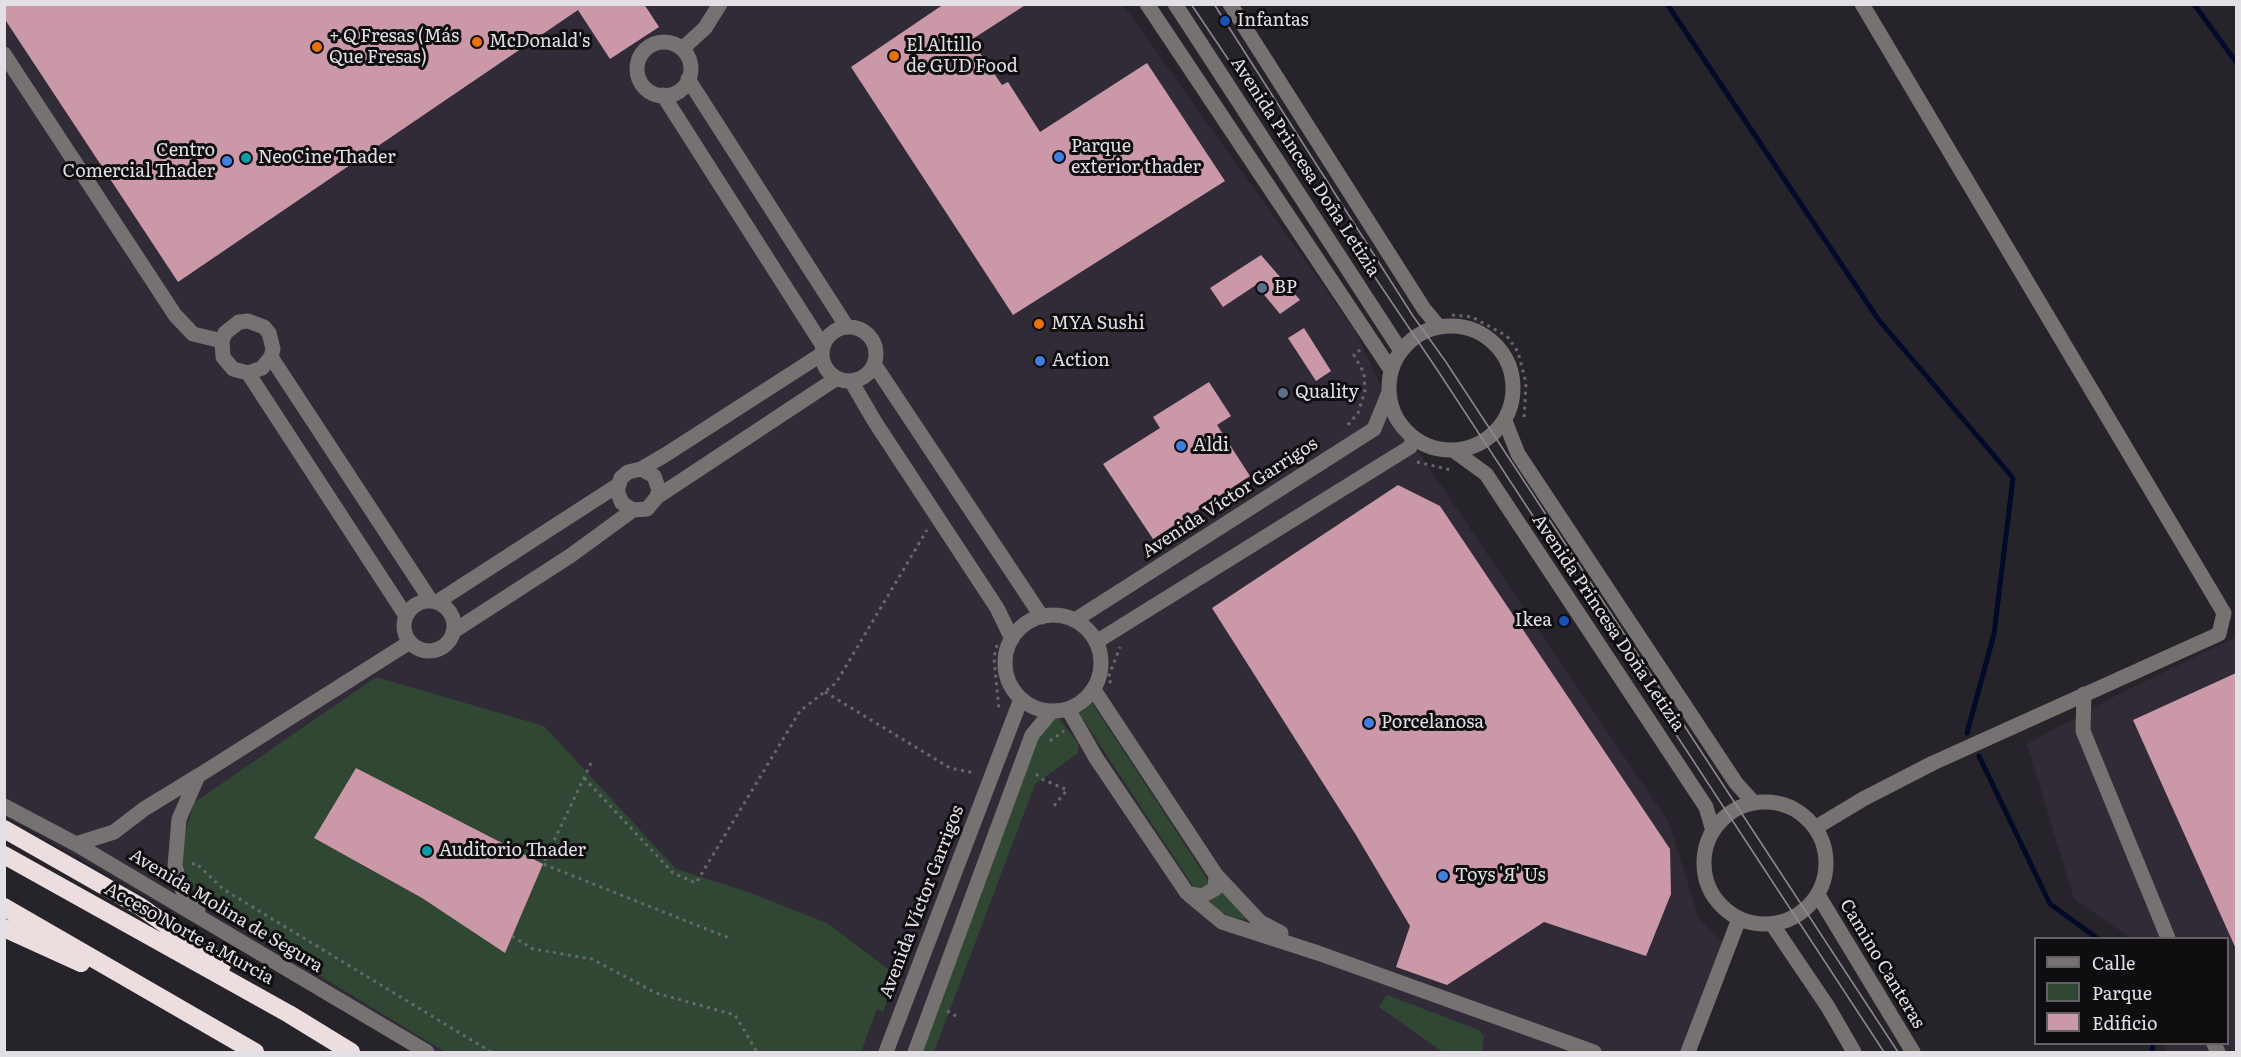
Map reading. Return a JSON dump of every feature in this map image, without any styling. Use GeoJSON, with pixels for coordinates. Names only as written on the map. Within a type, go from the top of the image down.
{"type":"FeatureCollection","features":[{"type":"Feature","properties":{"kind":"highway"},"geometry":{"type":"LineString","coordinates":[[4,829],[141,907],[289,1014]]}},
{"type":"Feature","properties":{"kind":"highway","name":"Acceso Norte a Murcia"},"geometry":{"type":"LineString","coordinates":[[4,855],[289,1014],[351,1053]]}},
{"type":"Feature","properties":{"kind":"highway"},"geometry":{"type":"LineString","coordinates":[[4,907],[255,1053]]}},
{"type":"Feature","properties":{"kind":"highway"},"geometry":{"type":"LineString","coordinates":[[4,919],[248,1053]]}},
{"type":"Feature","properties":{"kind":"highway"},"geometry":{"type":"LineString","coordinates":[[4,928],[81,963]]}},
{"type":"Feature","properties":{"kind":"street"},"geometry":{"type":"LineString","coordinates":[[682,49],[705,28],[720,4]]}},
{"type":"Feature","properties":{"kind":"street"},"geometry":{"type":"LineString","coordinates":[[1147,4],[1391,370]]}},
{"type":"Feature","properties":{"kind":"street","name":"Avenida Princesa Doña Letizia"},"geometry":{"type":"LineString","coordinates":[[1175,4],[1401,351]]}},
{"type":"Feature","properties":{"kind":"street","name":"Avenida Princesa Doña Letizia"},"geometry":{"type":"LineString","coordinates":[[1230,4],[1424,309],[1442,320]]}},
{"type":"Feature","properties":{"kind":"street"},"geometry":{"type":"LineString","coordinates":[[1815,828],[1863,799],[1933,763],[2219,634],[2224,613],[1862,4]]}},
{"type":"Feature","properties":{"kind":"street"},"geometry":{"type":"LineString","coordinates":[[847,327],[688,79],[689,60],[682,49],[665,42],[656,43],[642,54],[638,62],[637,72],[644,87],[663,95],[822,350],[826,368],[844,379],[875,422],[997,608],[1005,638],[1006,671],[1011,687],[1021,699],[1035,708],[1052,711],[1068,709],[1082,702],[1094,690],[1101,666],[1096,642],[1088,630],[1075,620],[1058,616],[1042,617],[1005,638]]}},
{"type":"Feature","properties":{"kind":"street"},"geometry":{"type":"LineString","coordinates":[[4,54],[175,315],[194,334],[222,341]]}},
{"type":"Feature","properties":{"kind":"street"},"geometry":{"type":"LineString","coordinates":[[663,95],[678,91],[688,79]]}},
{"type":"Feature","properties":{"kind":"street"},"geometry":{"type":"LineString","coordinates":[[1442,320],[1455,326],[1477,331],[1495,344],[1508,362],[1514,383],[1511,405],[1505,421],[1488,438],[1472,447],[1453,450],[1432,447],[1413,438],[1398,422],[1389,392],[1391,370],[1401,351],[1419,335],[1442,320]]}},
{"type":"Feature","properties":{"kind":"street"},"geometry":{"type":"LineString","coordinates":[[239,322],[256,323],[269,333],[273,349],[271,357],[262,368],[248,373],[240,372],[227,363],[223,357],[222,341],[231,326],[239,322]]}},
{"type":"Feature","properties":{"kind":"street"},"geometry":{"type":"LineString","coordinates":[[847,327],[857,328],[873,341],[876,351],[874,364],[861,378],[844,379],[657,497],[647,509],[633,510],[570,556],[454,631],[444,646],[426,651],[410,642],[404,630],[406,616],[413,606],[434,601],[618,485],[628,472],[641,469],[822,350],[828,337],[837,330],[847,327]]}},
{"type":"Feature","properties":{"kind":"street"},"geometry":{"type":"LineString","coordinates":[[271,357],[434,601],[448,609],[452,615],[454,631]]}},
{"type":"Feature","properties":{"kind":"street"},"geometry":{"type":"LineString","coordinates":[[874,364],[1042,617]]}},
{"type":"Feature","properties":{"kind":"street"},"geometry":{"type":"LineString","coordinates":[[248,373],[406,616]]}},
{"type":"Feature","properties":{"kind":"street","name":"Avenida Víctor Garrigos"},"geometry":{"type":"LineString","coordinates":[[1075,620],[1374,429],[1389,392]]}},
{"type":"Feature","properties":{"kind":"street","name":"Avenida Princesa Doña Letizia"},"geometry":{"type":"LineString","coordinates":[[1505,421],[1518,454],[1736,783],[1754,803]]}},
{"type":"Feature","properties":{"kind":"street"},"geometry":{"type":"LineString","coordinates":[[1096,642],[1410,447],[1413,438]]}},
{"type":"Feature","properties":{"kind":"street","name":"Avenida Princesa Doña Letizia"},"geometry":{"type":"LineString","coordinates":[[1453,450],[1486,474],[1706,807],[1713,831]]}},
{"type":"Feature","properties":{"kind":"street"},"geometry":{"type":"LineString","coordinates":[[641,469],[654,476],[659,490],[657,497]]}},
{"type":"Feature","properties":{"kind":"street"},"geometry":{"type":"LineString","coordinates":[[618,485],[622,503],[633,510]]}},
{"type":"Feature","properties":{"kind":"street"},"geometry":{"type":"LineString","coordinates":[[76,844],[114,832],[144,809],[410,642]]}},
{"type":"Feature","properties":{"kind":"street"},"geometry":{"type":"LineString","coordinates":[[1094,690],[1216,875],[1260,922],[1318,953]]}},
{"type":"Feature","properties":{"kind":"street"},"geometry":{"type":"LineString","coordinates":[[2084,694],[2083,731],[2167,937]]}},
{"type":"Feature","properties":{"kind":"street","name":"Avenida Víctor Garrigos"},"geometry":{"type":"LineString","coordinates":[[886,1053],[1021,699]]}},
{"type":"Feature","properties":{"kind":"street"},"geometry":{"type":"LineString","coordinates":[[1068,709],[1096,758],[1187,893],[1222,922],[1318,953],[1594,1053]]}},
{"type":"Feature","properties":{"kind":"street"},"geometry":{"type":"LineString","coordinates":[[915,1053],[1032,735],[1052,711]]}},
{"type":"Feature","properties":{"kind":"street"},"geometry":{"type":"LineString","coordinates":[[198,776],[179,819],[175,867],[186,901],[231,937]]}},
{"type":"Feature","properties":{"kind":"street"},"geometry":{"type":"LineString","coordinates":[[1754,803],[1777,803],[1799,812],[1815,828],[1825,850],[1826,873],[1818,895],[1798,915],[1772,924],[1755,924],[1739,919],[1713,896],[1706,880],[1704,863],[1706,846],[1713,831],[1731,813],[1754,803]]}},
{"type":"Feature","properties":{"kind":"street","name":"Avenida Molina de Segura"},"geometry":{"type":"LineString","coordinates":[[4,806],[76,844],[427,1053]]}},
{"type":"Feature","properties":{"kind":"street"},"geometry":{"type":"LineString","coordinates":[[1187,893],[1202,896],[1215,889],[1216,875]]}},
{"type":"Feature","properties":{"kind":"street","name":"Camino Canteras"},"geometry":{"type":"LineString","coordinates":[[1818,895],[1913,1053]]}},
{"type":"Feature","properties":{"kind":"street"},"geometry":{"type":"LineString","coordinates":[[1688,1053],[1739,919]]}},
{"type":"Feature","properties":{"kind":"street"},"geometry":{"type":"LineString","coordinates":[[1772,924],[1828,1007],[1854,1053]]}},
{"type":"Feature","properties":{"kind":"path"},"geometry":{"type":"LineString","coordinates":[[1442,320],[1472,317],[1507,336],[1518,352],[1526,383],[1525,442],[1518,454]]}},
{"type":"Feature","properties":{"kind":"path"},"geometry":{"type":"LineString","coordinates":[[1407,466],[1417,462],[1455,470]]}},
{"type":"Feature","properties":{"kind":"path"},"geometry":{"type":"LineString","coordinates":[[584,778],[673,873],[696,883],[800,711],[836,683],[927,529],[932,537]]}},
{"type":"Feature","properties":{"kind":"path"},"geometry":{"type":"LineString","coordinates":[[999,719],[994,658],[1005,638]]}},
{"type":"Feature","properties":{"kind":"path"},"geometry":{"type":"LineString","coordinates":[[825,692],[950,768],[977,773]]}},
{"type":"Feature","properties":{"kind":"path"},"geometry":{"type":"LineString","coordinates":[[591,763],[543,864],[729,938]]}},
{"type":"Feature","properties":{"kind":"path"},"geometry":{"type":"LineString","coordinates":[[1036,774],[1042,780],[1067,790],[1053,807]]}},
{"type":"Feature","properties":{"kind":"path"},"geometry":{"type":"LineString","coordinates":[[175,867],[196,863],[223,889],[491,1053]]}},
{"type":"Feature","properties":{"kind":"path"},"geometry":{"type":"LineString","coordinates":[[512,936],[533,949],[592,959],[656,993],[735,1015],[757,1053]]}},
{"type":"Feature","properties":{"kind":"path"},"geometry":{"type":"LineString","coordinates":[[942,1009],[956,1016]]}},
{"type":"Feature","properties":{"kind":"shaded area"},"geometry":{"type":"Polygon","coordinates":[[[5,5],[1123,5],[1354,329],[1398,422],[1669,823],[1699,919],[1723,942],[1686,1052],[413,1052],[345,1010],[5,816],[5,5]]]}},
{"type":"Feature","properties":{"kind":"shaded area"},"geometry":{"type":"Polygon","coordinates":[[[2236,637],[2236,1052],[2166,1052],[2167,1045],[2229,1045],[2229,937],[2130,937],[2074,899],[2027,744],[2121,693],[2236,637]]]}},
{"type":"Feature","properties":{"kind":"green space"},"geometry":{"type":"Polygon","coordinates":[[[376,677],[544,726],[676,869],[748,892],[827,923],[896,975],[883,1012],[877,1009],[861,1052],[445,1052],[210,909],[194,894],[183,865],[184,835],[195,802],[376,677]],[[356,768],[314,838],[422,898],[505,952],[543,864],[356,768]]]}},
{"type":"Feature","properties":{"kind":"green space"},"geometry":{"type":"Polygon","coordinates":[[[1090,700],[1206,877],[1209,884],[1205,889],[1195,889],[1077,710],[1090,700]]]}},
{"type":"Feature","properties":{"kind":"green space"},"geometry":{"type":"Polygon","coordinates":[[[1056,715],[1078,743],[1078,753],[1035,784],[934,1052],[921,1052],[1041,731],[1056,715]]]}},
{"type":"Feature","properties":{"kind":"green space"},"geometry":{"type":"Polygon","coordinates":[[[1219,885],[1249,920],[1232,918],[1202,900],[1219,885]]]}},
{"type":"Feature","properties":{"kind":"green space"},"geometry":{"type":"Polygon","coordinates":[[[1387,995],[1479,1030],[1484,1036],[1482,1052],[1443,1052],[1379,1007],[1387,995]]]}},
{"type":"Feature","properties":{"kind":"building","name":"Centro Comercial Thader"},"geometry":{"type":"Polygon","coordinates":[[[4,4],[644,4],[659,27],[610,59],[578,10],[178,282],[4,18],[4,4]]]}},
{"type":"Feature","properties":{"kind":"building","name":"Parque exterior thader"},"geometry":{"type":"Polygon","coordinates":[[[944,4],[1027,4],[971,40],[1002,85],[1008,82],[1040,132],[1147,63],[1225,181],[1013,315],[851,67],[944,4]]]}},
{"type":"Feature","properties":{"kind":"building"},"geometry":{"type":"Polygon","coordinates":[[[1261,255],[1300,300],[1280,314],[1256,285],[1223,307],[1210,288],[1261,255]]]}},
{"type":"Feature","properties":{"kind":"building"},"geometry":{"type":"Polygon","coordinates":[[[1304,328],[1331,371],[1316,381],[1288,338],[1304,328]]]}},
{"type":"Feature","properties":{"kind":"building","name":"Aldi"},"geometry":{"type":"Polygon","coordinates":[[[1209,382],[1231,416],[1217,425],[1250,476],[1153,539],[1103,464],[1160,428],[1153,417],[1209,382]]]}},
{"type":"Feature","properties":{"kind":"building"},"geometry":{"type":"Polygon","coordinates":[[[1398,485],[1440,506],[1670,849],[1671,894],[1646,956],[1544,922],[1447,985],[1396,967],[1410,926],[1356,835],[1212,608],[1398,485]]]}},
{"type":"Feature","properties":{"kind":"building"},"geometry":{"type":"Polygon","coordinates":[[[2236,673],[2236,949],[2133,720],[2236,673]]]}},
{"type":"Feature","properties":{"kind":"building","name":"Auditorio Thader"},"geometry":{"type":"Polygon","coordinates":[[[356,768],[543,864],[505,953],[422,898],[314,838],[356,768]]]}},
{"type":"Feature","properties":{"kind":"waterway"},"geometry":{"type":"LineString","coordinates":[[1667,4],[1878,319],[2013,478],[1994,634],[1967,733]]}},
{"type":"Feature","properties":{"kind":"waterway"},"geometry":{"type":"LineString","coordinates":[[2194,4],[2236,62]]}},
{"type":"Feature","properties":{"kind":"waterway"},"geometry":{"type":"LineString","coordinates":[[1979,756],[2050,904],[2096,937]]}},
{"type":"Feature","properties":{"kind":"waterway"},"geometry":{"type":"LineString","coordinates":[[2152,1052],[2153,1045]]}},
{"type":"Feature","properties":{"kind":"tram line"},"geometry":{"type":"LineString","coordinates":[[1191,4],[1438,371],[1884,1052]]}},
{"type":"Feature","properties":{"kind":"tram line"},"geometry":{"type":"LineString","coordinates":[[1214,4],[1413,316],[1446,362],[1898,1052]]}},
{"type":"Feature","properties":{"kind":"place","name":"Infantas"},"geometry":{"type":"Point","coordinates":[1225,21]}},
{"type":"Feature","properties":{"kind":"place","name":"McDonald's"},"geometry":{"type":"Point","coordinates":[477,42]}},
{"type":"Feature","properties":{"kind":"place","name":"+ Q Fresas (Más Que Fresas)"},"geometry":{"type":"Point","coordinates":[317,47]}},
{"type":"Feature","properties":{"kind":"place","name":"El Altillo de GUD Food"},"geometry":{"type":"Point","coordinates":[894,56]}},
{"type":"Feature","properties":{"kind":"place","name":"Parque exterior thader"},"geometry":{"type":"Point","coordinates":[1059,157]}},
{"type":"Feature","properties":{"kind":"place","name":"NeoCine Thader"},"geometry":{"type":"Point","coordinates":[246,158]}},
{"type":"Feature","properties":{"kind":"place","name":"Centro Comercial Thader"},"geometry":{"type":"Point","coordinates":[227,161]}},
{"type":"Feature","properties":{"kind":"place","name":"BP"},"geometry":{"type":"Point","coordinates":[1262,288]}},
{"type":"Feature","properties":{"kind":"place","name":"MYA Sushi"},"geometry":{"type":"Point","coordinates":[1039,324]}},
{"type":"Feature","properties":{"kind":"place","name":"Action"},"geometry":{"type":"Point","coordinates":[1040,361]}},
{"type":"Feature","properties":{"kind":"place","name":"Quality"},"geometry":{"type":"Point","coordinates":[1283,393]}},
{"type":"Feature","properties":{"kind":"place","name":"Aldi"},"geometry":{"type":"Point","coordinates":[1181,446]}},
{"type":"Feature","properties":{"kind":"place","name":"Ikea"},"geometry":{"type":"Point","coordinates":[1564,621]}},
{"type":"Feature","properties":{"kind":"place","name":"Porcelanosa"},"geometry":{"type":"Point","coordinates":[1369,723]}},
{"type":"Feature","properties":{"kind":"place","name":"Auditorio Thader"},"geometry":{"type":"Point","coordinates":[427,851]}},
{"type":"Feature","properties":{"kind":"place","name":"Toys 'Я' Us"},"geometry":{"type":"Point","coordinates":[1443,876]}}]}
